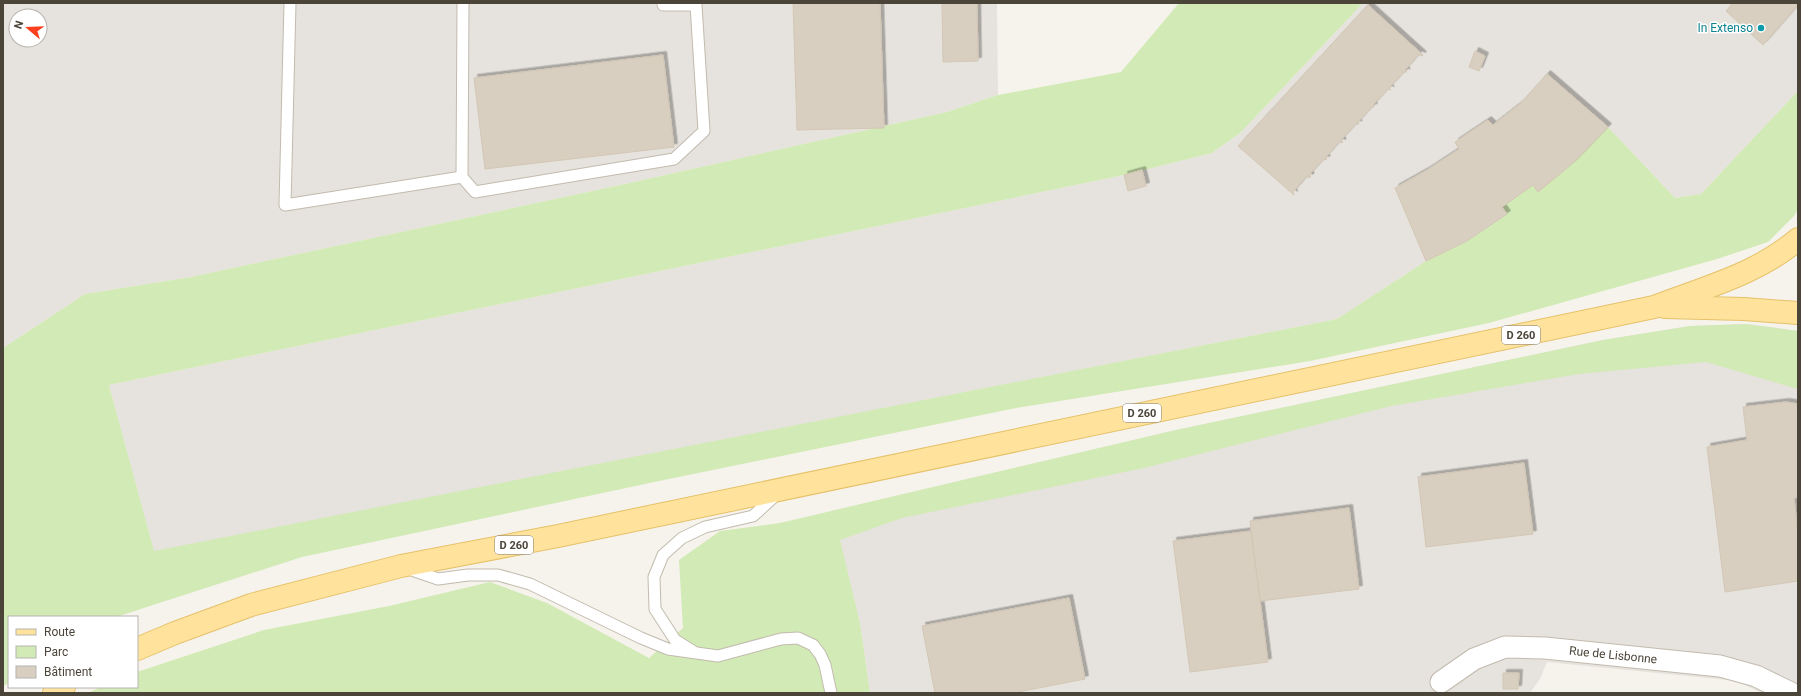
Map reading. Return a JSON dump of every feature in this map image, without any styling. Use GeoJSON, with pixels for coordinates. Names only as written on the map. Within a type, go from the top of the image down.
{"type":"FeatureCollection","features":[{"type":"Feature","properties":{"kind":"main road","name":"D 260"},"geometry":{"type":"LineString","coordinates":[[138,649],[176,632],[251,605],[400,566],[558,536],[1654,307],[1741,274],[1767,261],[1798,238]]}},
{"type":"Feature","properties":{"kind":"main road","name":"D 260"},"geometry":{"type":"LineString","coordinates":[[1654,307],[1744,309],[1798,313]]}},
{"type":"Feature","properties":{"kind":"street","name":"Rue de Lisbonne"},"geometry":{"type":"LineString","coordinates":[[1441,682],[1474,659],[1505,647],[1545,648],[1720,666],[1756,676],[1790,693]]}},
{"type":"Feature","properties":{"kind":"lane"},"geometry":{"type":"LineString","coordinates":[[290,3],[285,206],[462,177]]}},
{"type":"Feature","properties":{"kind":"lane"},"geometry":{"type":"LineString","coordinates":[[463,3],[462,177],[475,192],[674,159],[704,131],[696,5],[663,5],[663,3]]}},
{"type":"Feature","properties":{"kind":"lane"},"geometry":{"type":"LineString","coordinates":[[698,654],[676,640],[655,609],[654,577],[663,554],[682,538],[705,527],[754,516],[782,489]]}},
{"type":"Feature","properties":{"kind":"lane"},"geometry":{"type":"LineString","coordinates":[[400,566],[438,579],[468,575],[498,575],[530,584],[641,638],[668,649],[718,656],[781,638],[798,638],[813,645],[820,654],[831,693]]}},
{"type":"Feature","properties":{"kind":"shaded area"},"geometry":{"type":"Polygon","coordinates":[[[3,3],[997,3],[998,95],[947,112],[616,186],[191,277],[85,294],[3,348],[3,3]]]}},
{"type":"Feature","properties":{"kind":"shaded area"},"geometry":{"type":"Polygon","coordinates":[[[1363,3],[1798,3],[1798,91],[1701,194],[1675,198],[1608,127],[1538,192],[1533,185],[1503,207],[1507,214],[1467,241],[1426,261],[1337,319],[154,552],[109,385],[1124,175],[1212,153],[1240,133],[1363,3]]]}},
{"type":"Feature","properties":{"kind":"shaded area"},"geometry":{"type":"Polygon","coordinates":[[[1746,324],[1798,331],[1798,693],[1761,693],[1737,681],[1547,662],[1540,679],[1530,693],[870,693],[860,623],[832,511],[1176,430],[1603,340],[1690,326],[1746,324]]]}},
{"type":"Feature","properties":{"kind":"green space"},"geometry":{"type":"Polygon","coordinates":[[[1179,3],[1363,3],[1240,133],[1212,153],[1124,175],[109,385],[154,551],[1337,319],[1426,261],[1467,241],[1507,214],[1502,207],[1533,185],[1538,191],[1574,162],[1608,127],[1675,198],[1701,194],[1798,91],[1798,209],[1794,216],[1768,242],[1717,259],[1489,323],[1310,361],[1016,408],[659,481],[302,557],[119,616],[8,616],[8,684],[3,686],[3,348],[85,294],[191,277],[616,186],[947,112],[998,95],[1121,72],[1179,3]]]}},
{"type":"Feature","properties":{"kind":"green space"},"geometry":{"type":"Polygon","coordinates":[[[1746,324],[1798,331],[1798,389],[1706,362],[1579,374],[1391,406],[1144,468],[902,518],[840,540],[860,623],[870,693],[88,693],[99,688],[138,688],[138,672],[264,630],[389,606],[490,582],[547,603],[649,658],[683,628],[679,560],[720,531],[780,523],[1176,430],[1603,340],[1690,326],[1746,324]]]}},
{"type":"Feature","properties":{"kind":"building"},"geometry":{"type":"Polygon","coordinates":[[[793,3],[880,3],[884,128],[797,130],[793,3]]]}},
{"type":"Feature","properties":{"kind":"building"},"geometry":{"type":"Polygon","coordinates":[[[942,3],[977,3],[978,61],[943,62],[942,3]]]}},
{"type":"Feature","properties":{"kind":"building","name":"In Extenso"},"geometry":{"type":"Polygon","coordinates":[[[1733,3],[1796,3],[1798,5],[1763,45],[1726,11],[1733,3]]]}},
{"type":"Feature","properties":{"kind":"building"},"geometry":{"type":"Polygon","coordinates":[[[1368,5],[1423,55],[1421,56],[1419,54],[1405,70],[1407,72],[1404,72],[1389,88],[1391,90],[1388,89],[1373,105],[1374,107],[1372,107],[1357,123],[1359,124],[1356,124],[1341,140],[1343,142],[1341,143],[1340,141],[1325,158],[1327,159],[1324,159],[1309,175],[1311,176],[1309,178],[1307,176],[1293,192],[1294,195],[1238,146],[1368,5]]]}},
{"type":"Feature","properties":{"kind":"building"},"geometry":{"type":"Polygon","coordinates":[[[1475,51],[1485,56],[1479,71],[1469,67],[1475,51]]]}},
{"type":"Feature","properties":{"kind":"building"},"geometry":{"type":"Polygon","coordinates":[[[663,55],[674,147],[485,169],[474,78],[663,55]]]}},
{"type":"Feature","properties":{"kind":"building"},"geometry":{"type":"Polygon","coordinates":[[[1547,74],[1608,127],[1574,162],[1538,192],[1533,185],[1502,207],[1507,214],[1467,241],[1426,261],[1395,188],[1427,170],[1459,149],[1455,142],[1488,120],[1493,125],[1521,103],[1547,74]]]}},
{"type":"Feature","properties":{"kind":"building"},"geometry":{"type":"Polygon","coordinates":[[[1142,170],[1146,186],[1128,191],[1124,175],[1142,170]]]}},
{"type":"Feature","properties":{"kind":"building"},"geometry":{"type":"Polygon","coordinates":[[[1786,402],[1798,404],[1798,497],[1794,498],[1798,535],[1798,581],[1725,592],[1707,447],[1747,440],[1743,407],[1786,402]]]}},
{"type":"Feature","properties":{"kind":"building"},"geometry":{"type":"Polygon","coordinates":[[[1524,463],[1533,534],[1426,547],[1418,477],[1524,463]]]}},
{"type":"Feature","properties":{"kind":"building"},"geometry":{"type":"Polygon","coordinates":[[[1349,508],[1359,589],[1260,601],[1250,521],[1349,508]]]}},
{"type":"Feature","properties":{"kind":"building"},"geometry":{"type":"Polygon","coordinates":[[[1251,531],[1268,662],[1190,672],[1173,541],[1251,531]]]}},
{"type":"Feature","properties":{"kind":"building"},"geometry":{"type":"Polygon","coordinates":[[[1069,598],[1085,679],[1013,693],[935,693],[922,626],[1069,598]]]}},
{"type":"Feature","properties":{"kind":"building"},"geometry":{"type":"Polygon","coordinates":[[[1503,673],[1519,673],[1518,689],[1503,689],[1503,673]]]}},
{"type":"Feature","properties":{"kind":"place","name":"In Extenso"},"geometry":{"type":"Point","coordinates":[1761,28]}}]}
